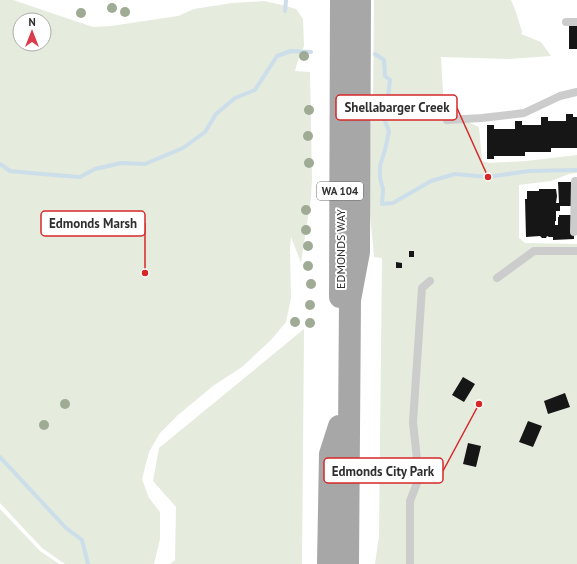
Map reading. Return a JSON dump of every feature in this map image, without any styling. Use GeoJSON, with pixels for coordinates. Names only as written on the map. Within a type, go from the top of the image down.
{"type":"FeatureCollection","features":[{"type":"Feature","properties":{"kind":"main road","name":"EDMONDS WAY"},"geometry":{"type":"LineString","coordinates":[[341,0],[339,426],[342,451],[342,564]]}},
{"type":"Feature","properties":{"kind":"main road","name":"WA 104"},"geometry":{"type":"LineString","coordinates":[[348,564],[350,0]]}},
{"type":"Feature","properties":{"kind":"main road","name":"WA 104"},"geometry":{"type":"LineString","coordinates":[[350,300],[359,252],[360,0]]}},
{"type":"Feature","properties":{"kind":"main road","name":"EDMONDS WAY"},"geometry":{"type":"LineString","coordinates":[[328,564],[330,454],[339,426]]}},
{"type":"Feature","properties":{"kind":"lane"},"geometry":{"type":"LineString","coordinates":[[566,22],[577,22]]}},
{"type":"Feature","properties":{"kind":"lane"},"geometry":{"type":"LineString","coordinates":[[446,120],[482,118],[524,113],[560,96],[577,92]]}},
{"type":"Feature","properties":{"kind":"lane"},"geometry":{"type":"LineString","coordinates":[[574,232],[575,182],[577,182]]}},
{"type":"Feature","properties":{"kind":"lane"},"geometry":{"type":"LineString","coordinates":[[497,278],[534,251],[577,251]]}},
{"type":"Feature","properties":{"kind":"lane"},"geometry":{"type":"LineString","coordinates":[[410,564],[410,501],[419,478],[412,422],[418,356],[419,316],[422,288],[430,281]]}},
{"type":"Feature","properties":{"kind":"shaded area"},"geometry":{"type":"Polygon","coordinates":[[[0,0],[13,0],[49,12],[12,12],[12,52],[52,52],[52,13],[93,27],[111,26],[178,16],[194,9],[232,3],[264,1],[296,9],[303,19],[304,46],[295,71],[310,72],[312,179],[311,198],[301,263],[291,237],[291,298],[286,322],[271,340],[242,367],[213,386],[178,415],[160,433],[149,452],[142,479],[149,498],[160,512],[160,539],[154,564],[65,564],[42,548],[0,503],[0,0]]]}},
{"type":"Feature","properties":{"kind":"shaded area"},"geometry":{"type":"Polygon","coordinates":[[[374,0],[511,0],[522,32],[521,34],[541,42],[551,56],[507,59],[441,57],[444,111],[479,127],[482,161],[489,163],[526,161],[577,155],[577,173],[569,174],[551,181],[519,185],[519,238],[525,243],[577,244],[577,564],[375,564],[379,536],[382,258],[374,257],[369,203],[371,116],[373,107],[374,0]]]}},
{"type":"Feature","properties":{"kind":"shaded area"},"geometry":{"type":"Polygon","coordinates":[[[304,329],[302,564],[170,564],[175,560],[176,507],[153,481],[159,448],[304,329]]]}},
{"type":"Feature","properties":{"kind":"shaded area"},"geometry":{"type":"Polygon","coordinates":[[[0,509],[40,551],[59,564],[0,564],[0,509]]]}},
{"type":"Feature","properties":{"kind":"building"},"geometry":{"type":"Polygon","coordinates":[[[569,25],[577,25],[577,49],[569,49],[569,25]]]}},
{"type":"Feature","properties":{"kind":"building"},"geometry":{"type":"Polygon","coordinates":[[[566,114],[573,114],[573,117],[577,117],[577,148],[551,148],[551,152],[525,152],[525,156],[494,156],[494,159],[487,159],[487,125],[494,125],[494,129],[515,129],[515,121],[522,121],[522,125],[541,125],[541,117],[548,117],[548,121],[566,121],[566,114]]]}},
{"type":"Feature","properties":{"kind":"building"},"geometry":{"type":"Polygon","coordinates":[[[558,182],[573,182],[573,206],[560,206],[560,211],[556,211],[555,225],[558,225],[559,215],[573,215],[574,239],[553,240],[553,237],[547,236],[546,238],[542,238],[540,236],[526,237],[525,199],[527,199],[527,191],[556,189],[556,203],[559,203],[558,182]]]}},
{"type":"Feature","properties":{"kind":"building"},"geometry":{"type":"Polygon","coordinates":[[[409,251],[414,251],[414,257],[409,257],[409,251]]]}},
{"type":"Feature","properties":{"kind":"building"},"geometry":{"type":"Polygon","coordinates":[[[396,262],[402,263],[402,268],[396,268],[396,262]]]}},
{"type":"Feature","properties":{"kind":"building"},"geometry":{"type":"Polygon","coordinates":[[[463,377],[475,384],[464,402],[452,395],[463,377]]]}},
{"type":"Feature","properties":{"kind":"building"},"geometry":{"type":"Polygon","coordinates":[[[565,393],[570,407],[548,414],[544,401],[565,393]]]}},
{"type":"Feature","properties":{"kind":"building"},"geometry":{"type":"Polygon","coordinates":[[[528,421],[542,426],[533,447],[519,442],[528,421]]]}},
{"type":"Feature","properties":{"kind":"building"},"geometry":{"type":"Polygon","coordinates":[[[468,443],[481,446],[476,467],[463,464],[468,443]]]}},
{"type":"Feature","properties":{"kind":"waterway"},"geometry":{"type":"LineString","coordinates":[[285,11],[286,0]]}},
{"type":"Feature","properties":{"kind":"waterway"},"geometry":{"type":"LineString","coordinates":[[0,164],[10,171],[80,177],[95,169],[121,163],[145,164],[183,148],[205,132],[216,114],[235,98],[255,90],[277,56],[291,51],[311,52]]}},
{"type":"Feature","properties":{"kind":"waterway"},"geometry":{"type":"LineString","coordinates":[[375,54],[384,60],[385,76],[390,80],[388,96],[383,104],[385,121],[389,131],[380,166],[380,178],[383,189],[382,204],[393,203],[431,181],[455,174],[488,177],[529,171],[577,170]]}},
{"type":"Feature","properties":{"kind":"waterway"},"geometry":{"type":"LineString","coordinates":[[0,457],[66,528],[82,540],[88,564]]}},
{"type":"Feature","properties":{"kind":"place","name":"Shellabarger Creek"},"geometry":{"type":"Point","coordinates":[488,177]}},
{"type":"Feature","properties":{"kind":"place","name":"Edmonds Marsh"},"geometry":{"type":"Point","coordinates":[145,273]}},
{"type":"Feature","properties":{"kind":"place","name":"Edmonds City Park"},"geometry":{"type":"Point","coordinates":[479,404]}}]}
